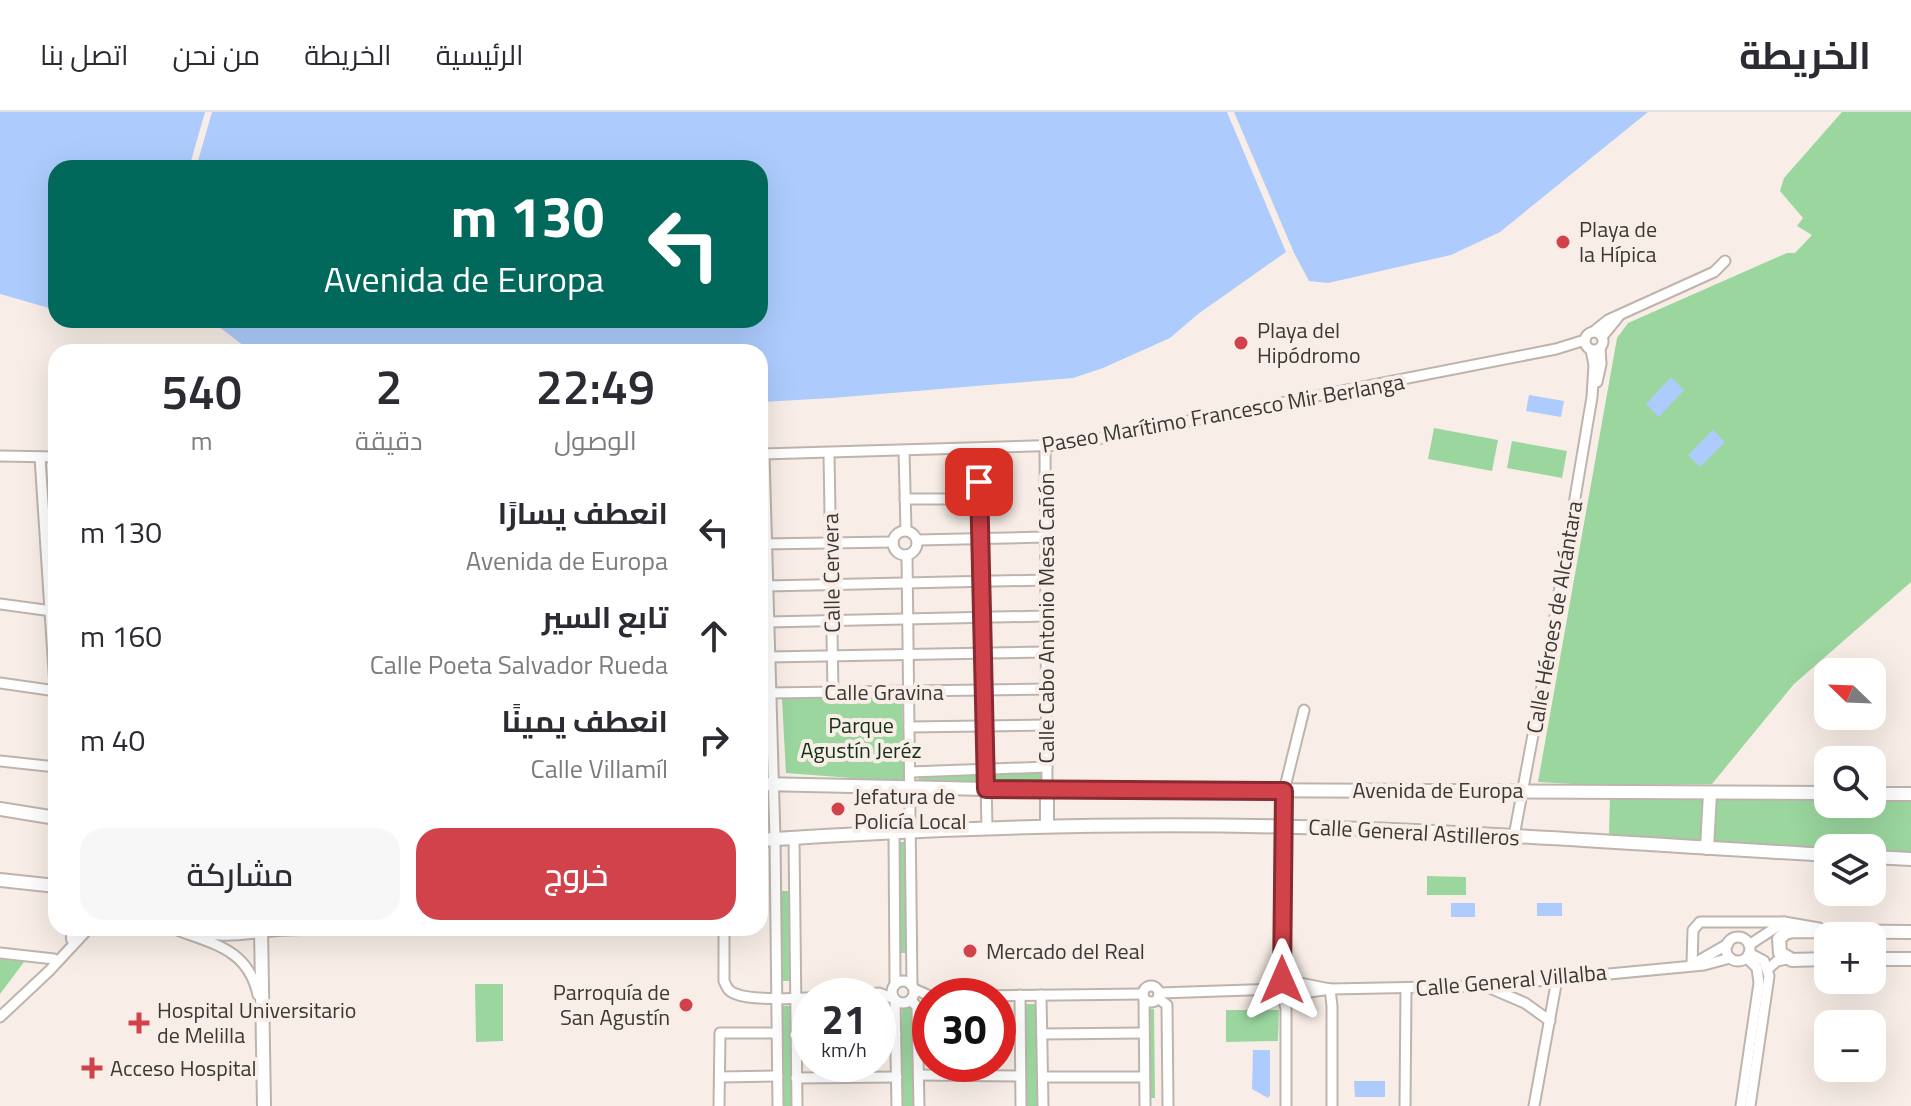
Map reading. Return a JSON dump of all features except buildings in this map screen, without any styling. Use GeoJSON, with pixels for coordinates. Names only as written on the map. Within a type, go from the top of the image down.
{"type":"FeatureCollection","features":[{"type":"Feature","properties":{"kind":"main road","name":"Avenida de Europa"},"geometry":{"type":"LineString","coordinates":[[768,784],[986,789],[1814,793]]}},
{"type":"Feature","properties":{"kind":"main road"},"geometry":{"type":"LineString","coordinates":[[1047,788],[1047,826]]}},
{"type":"Feature","properties":{"kind":"main road"},"geometry":{"type":"LineString","coordinates":[[1707,848],[1710,793]]}},
{"type":"Feature","properties":{"kind":"main road"},"geometry":{"type":"LineString","coordinates":[[1886,794],[1911,794]]}},
{"type":"Feature","properties":{"kind":"main road"},"geometry":{"type":"LineString","coordinates":[[0,809],[48,817]]}},
{"type":"Feature","properties":{"kind":"main road","name":"Calle General Astilleros"},"geometry":{"type":"LineString","coordinates":[[768,839],[1047,826],[1283,827],[1514,836],[1814,854]]}},
{"type":"Feature","properties":{"kind":"main road"},"geometry":{"type":"LineString","coordinates":[[1886,858],[1911,859]]}},
{"type":"Feature","properties":{"kind":"main road"},"geometry":{"type":"LineString","coordinates":[[0,880],[48,885]]}},
{"type":"Feature","properties":{"kind":"main road"},"geometry":{"type":"LineString","coordinates":[[1814,959],[1790,959],[1780,953],[1777,944],[1781,935],[1789,927],[1911,932]]}},
{"type":"Feature","properties":{"kind":"main road"},"geometry":{"type":"LineString","coordinates":[[257,936],[264,1005],[264,1106]]}},
{"type":"Feature","properties":{"kind":"main road"},"geometry":{"type":"LineString","coordinates":[[1886,959],[1911,959]]}},
{"type":"Feature","properties":{"kind":"street"},"geometry":{"type":"LineString","coordinates":[[1597,342],[1619,316],[1714,272],[1725,261]]}},
{"type":"Feature","properties":{"kind":"street","name":"Paseo Marítimo Francesco Mir Berlanga"},"geometry":{"type":"LineString","coordinates":[[768,454],[1045,447],[1374,386],[1556,349],[1585,340],[1597,342]]}},
{"type":"Feature","properties":{"kind":"street","name":"Calle Héroes de Alcántara"},"geometry":{"type":"LineString","coordinates":[[1514,836],[1592,397],[1597,342]]}},
{"type":"Feature","properties":{"kind":"street","name":"Calle Cabo Antonio Mesa Cañón"},"geometry":{"type":"LineString","coordinates":[[1045,447],[1047,788]]}},
{"type":"Feature","properties":{"kind":"street"},"geometry":{"type":"LineString","coordinates":[[979,449],[987,828]]}},
{"type":"Feature","properties":{"kind":"street"},"geometry":{"type":"LineString","coordinates":[[904,451],[906,530]]}},
{"type":"Feature","properties":{"kind":"street","name":"Calle Cervera"},"geometry":{"type":"LineString","coordinates":[[829,454],[833,692]]}},
{"type":"Feature","properties":{"kind":"street"},"geometry":{"type":"LineString","coordinates":[[0,456],[40,462],[48,460]]}},
{"type":"Feature","properties":{"kind":"street"},"geometry":{"type":"LineString","coordinates":[[40,462],[48,554]]}},
{"type":"Feature","properties":{"kind":"street"},"geometry":{"type":"LineString","coordinates":[[905,499],[980,499]]}},
{"type":"Feature","properties":{"kind":"street"},"geometry":{"type":"LineString","coordinates":[[906,530],[915,534],[918,540],[916,550],[907,555],[897,552],[893,542],[898,532],[906,530]]}},
{"type":"Feature","properties":{"kind":"street"},"geometry":{"type":"LineString","coordinates":[[918,540],[1045,537]]}},
{"type":"Feature","properties":{"kind":"street"},"geometry":{"type":"LineString","coordinates":[[768,544],[893,542]]}},
{"type":"Feature","properties":{"kind":"street"},"geometry":{"type":"LineString","coordinates":[[907,555],[912,978]]}},
{"type":"Feature","properties":{"kind":"street"},"geometry":{"type":"LineString","coordinates":[[768,586],[1046,580]]}},
{"type":"Feature","properties":{"kind":"street"},"geometry":{"type":"LineString","coordinates":[[0,604],[48,610]]}},
{"type":"Feature","properties":{"kind":"street"},"geometry":{"type":"LineString","coordinates":[[768,723],[768,622],[1046,616]]}},
{"type":"Feature","properties":{"kind":"street"},"geometry":{"type":"LineString","coordinates":[[769,657],[1047,652]]}},
{"type":"Feature","properties":{"kind":"street"},"geometry":{"type":"LineString","coordinates":[[0,683],[48,690]]}},
{"type":"Feature","properties":{"kind":"street","name":"Calle Gravina"},"geometry":{"type":"LineString","coordinates":[[769,693],[1047,689]]}},
{"type":"Feature","properties":{"kind":"street"},"geometry":{"type":"LineString","coordinates":[[1283,994],[1293,990],[1286,981],[1284,791],[1304,710]]}},
{"type":"Feature","properties":{"kind":"street"},"geometry":{"type":"LineString","coordinates":[[909,727],[1047,725]]}},
{"type":"Feature","properties":{"kind":"street"},"geometry":{"type":"LineString","coordinates":[[0,761],[48,766]]}},
{"type":"Feature","properties":{"kind":"street"},"geometry":{"type":"LineString","coordinates":[[910,772],[1047,767]]}},
{"type":"Feature","properties":{"kind":"street"},"geometry":{"type":"LineString","coordinates":[[768,796],[775,839],[778,1106]]}},
{"type":"Feature","properties":{"kind":"street"},"geometry":{"type":"LineString","coordinates":[[894,831],[894,978]]}},
{"type":"Feature","properties":{"kind":"street"},"geometry":{"type":"LineString","coordinates":[[794,838],[794,978]]}},
{"type":"Feature","properties":{"kind":"street"},"geometry":{"type":"LineString","coordinates":[[894,889],[913,889]]}},
{"type":"Feature","properties":{"kind":"street"},"geometry":{"type":"LineString","coordinates":[[1692,964],[1693,930],[1700,922],[1789,927]]}},
{"type":"Feature","properties":{"kind":"street"},"geometry":{"type":"LineString","coordinates":[[1741,1106],[1759,983],[1757,968],[1748,952],[1739,937],[1728,944],[1726,951],[1730,958],[1738,961],[1748,952],[1789,927]]}},
{"type":"Feature","properties":{"kind":"street"},"geometry":{"type":"LineString","coordinates":[[39,979],[41,970],[54,959],[71,936]]}},
{"type":"Feature","properties":{"kind":"street"},"geometry":{"type":"LineString","coordinates":[[0,1017],[81,936]]}},
{"type":"Feature","properties":{"kind":"street"},"geometry":{"type":"LineString","coordinates":[[191,936],[240,957],[251,973],[264,1005]]}},
{"type":"Feature","properties":{"kind":"street"},"geometry":{"type":"LineString","coordinates":[[724,936],[725,985],[738,995],[792,996]]}},
{"type":"Feature","properties":{"kind":"street","name":"Calle General Villalba"},"geometry":{"type":"LineString","coordinates":[[1692,964],[1728,944]]}},
{"type":"Feature","properties":{"kind":"street"},"geometry":{"type":"LineString","coordinates":[[1748,952],[1764,961],[1768,969],[1750,1106]]}},
{"type":"Feature","properties":{"kind":"street"},"geometry":{"type":"LineString","coordinates":[[0,953],[54,959]]}},
{"type":"Feature","properties":{"kind":"street","name":"Calle General Villalba"},"geometry":{"type":"LineString","coordinates":[[1144,996],[1150,1002],[1158,996],[1483,986],[1716,963],[1730,958]]}},
{"type":"Feature","properties":{"kind":"street"},"geometry":{"type":"LineString","coordinates":[[1768,969],[1777,961],[1790,959]]}},
{"type":"Feature","properties":{"kind":"street"},"geometry":{"type":"LineString","coordinates":[[1534,1106],[1557,979]]}},
{"type":"Feature","properties":{"kind":"street"},"geometry":{"type":"LineString","coordinates":[[896,989],[902,980],[912,993],[903,1004],[896,995]]}},
{"type":"Feature","properties":{"kind":"street"},"geometry":{"type":"LineString","coordinates":[[1286,981],[1277,983],[1286,1008],[1286,1106]]}},
{"type":"Feature","properties":{"kind":"street","name":"Calle General Villalba"},"geometry":{"type":"LineString","coordinates":[[1286,981],[1330,989]]}},
{"type":"Feature","properties":{"kind":"street"},"geometry":{"type":"LineString","coordinates":[[1483,986],[1512,996],[1550,1021]]}},
{"type":"Feature","properties":{"kind":"street"},"geometry":{"type":"LineString","coordinates":[[1330,989],[1332,1106]]}},
{"type":"Feature","properties":{"kind":"street"},"geometry":{"type":"LineString","coordinates":[[1405,1106],[1406,989]]}},
{"type":"Feature","properties":{"kind":"street"},"geometry":{"type":"LineString","coordinates":[[1016,995],[1144,996],[1145,1106]]}},
{"type":"Feature","properties":{"kind":"street"},"geometry":{"type":"LineString","coordinates":[[1020,995],[1021,1106]]}},
{"type":"Feature","properties":{"kind":"street"},"geometry":{"type":"LineString","coordinates":[[1041,995],[1043,1106]]}},
{"type":"Feature","properties":{"kind":"street"},"geometry":{"type":"LineString","coordinates":[[1158,996],[1167,1005],[1168,1106]]}},
{"type":"Feature","properties":{"kind":"street"},"geometry":{"type":"LineString","coordinates":[[719,1106],[720,1033],[777,1033]]}},
{"type":"Feature","properties":{"kind":"street"},"geometry":{"type":"LineString","coordinates":[[1042,1034],[1144,1033]]}},
{"type":"Feature","properties":{"kind":"street"},"geometry":{"type":"LineString","coordinates":[[896,1034],[897,1106]]}},
{"type":"Feature","properties":{"kind":"street"},"geometry":{"type":"LineString","coordinates":[[720,1077],[778,1076]]}},
{"type":"Feature","properties":{"kind":"street"},"geometry":{"type":"LineString","coordinates":[[1016,1076],[1020,1076]]}},
{"type":"Feature","properties":{"kind":"street"},"geometry":{"type":"LineString","coordinates":[[1043,1077],[1144,1077]]}},
{"type":"Feature","properties":{"kind":"street"},"geometry":{"type":"LineString","coordinates":[[796,1082],[797,1106]]}},
{"type":"Feature","properties":{"kind":"street"},"geometry":{"type":"LineString","coordinates":[[919,1082],[919,1106]]}},
{"type":"Feature","properties":{"kind":"green space"},"geometry":{"type":"Polygon","coordinates":[[[1842,112],[1911,112],[1911,582],[1824,658],[1814,658],[1814,667],[1794,684],[1712,784],[1538,782],[1617,338],[1628,323],[1787,253],[1795,253],[1812,235],[1797,226],[1803,218],[1780,191],[1784,178],[1842,112]]]}},
{"type":"Feature","properties":{"kind":"green space"},"geometry":{"type":"Polygon","coordinates":[[[1434,428],[1498,440],[1492,471],[1428,459],[1434,428]]]}},
{"type":"Feature","properties":{"kind":"green space"},"geometry":{"type":"Polygon","coordinates":[[[1512,441],[1567,451],[1562,478],[1507,468],[1512,441]]]}},
{"type":"Feature","properties":{"kind":"green space","name":"Parque Agustín Jeréz"},"geometry":{"type":"Polygon","coordinates":[[[902,694],[904,782],[786,773],[782,699],[902,694]]]}},
{"type":"Feature","properties":{"kind":"green space"},"geometry":{"type":"Polygon","coordinates":[[[1043,773],[1043,782],[991,782],[991,774],[1043,773]]]}},
{"type":"Feature","properties":{"kind":"green space"},"geometry":{"type":"Polygon","coordinates":[[[982,774],[982,782],[919,782],[918,775],[982,774]]]}},
{"type":"Feature","properties":{"kind":"green space"},"geometry":{"type":"Polygon","coordinates":[[[1610,796],[1704,800],[1702,845],[1609,836],[1610,796]]]}},
{"type":"Feature","properties":{"kind":"green space"},"geometry":{"type":"Polygon","coordinates":[[[1716,799],[1814,800],[1814,818],[1886,818],[1886,802],[1911,801],[1911,856],[1886,854],[1886,834],[1814,834],[1814,850],[1713,845],[1716,799]]]}},
{"type":"Feature","properties":{"kind":"green space"},"geometry":{"type":"Polygon","coordinates":[[[899,842],[910,842],[909,953],[900,953],[899,842]]]}},
{"type":"Feature","properties":{"kind":"green space"},"geometry":{"type":"Polygon","coordinates":[[[1427,876],[1466,877],[1466,895],[1427,895],[1427,876]]]}},
{"type":"Feature","properties":{"kind":"green space"},"geometry":{"type":"Polygon","coordinates":[[[782,891],[790,891],[791,981],[782,981],[782,891]]]}},
{"type":"Feature","properties":{"kind":"green space"},"geometry":{"type":"Polygon","coordinates":[[[0,959],[24,962],[0,994],[0,959]]]}},
{"type":"Feature","properties":{"kind":"green space"},"geometry":{"type":"Polygon","coordinates":[[[475,984],[503,984],[503,1041],[476,1042],[475,984]]]}},
{"type":"Feature","properties":{"kind":"green space"},"geometry":{"type":"Polygon","coordinates":[[[1025,1004],[1038,1004],[1038,1106],[1025,1106],[1025,1004]]]}},
{"type":"Feature","properties":{"kind":"green space"},"geometry":{"type":"Polygon","coordinates":[[[902,1005],[912,1005],[915,1106],[902,1106],[902,1005]]]}},
{"type":"Feature","properties":{"kind":"green space"},"geometry":{"type":"Polygon","coordinates":[[[782,1006],[791,1006],[792,1106],[783,1106],[782,1006]]]}},
{"type":"Feature","properties":{"kind":"green space"},"geometry":{"type":"Polygon","coordinates":[[[1147,1009],[1154,1009],[1155,1098],[1147,1098],[1147,1009]]]}},
{"type":"Feature","properties":{"kind":"green space"},"geometry":{"type":"Polygon","coordinates":[[[1226,1010],[1279,1010],[1278,1041],[1226,1042],[1226,1010]]]}},
{"type":"Feature","properties":{"kind":"water"},"geometry":{"type":"Polygon","coordinates":[[[0,112],[1648,112],[1500,232],[1451,255],[1328,283],[1309,281],[1294,253],[1286,252],[1198,314],[1170,338],[1073,378],[768,402],[768,344],[242,344],[220,328],[768,328],[768,160],[48,160],[48,308],[0,294],[0,112]]]}},
{"type":"Feature","properties":{"kind":"water"},"geometry":{"type":"Polygon","coordinates":[[[1671,377],[1684,390],[1659,417],[1646,404],[1671,377]]]}},
{"type":"Feature","properties":{"kind":"water"},"geometry":{"type":"Polygon","coordinates":[[[1529,395],[1564,401],[1561,417],[1526,411],[1529,395]]]}},
{"type":"Feature","properties":{"kind":"water"},"geometry":{"type":"Polygon","coordinates":[[[1713,430],[1725,442],[1700,467],[1688,455],[1713,430]]]}},
{"type":"Feature","properties":{"kind":"water"},"geometry":{"type":"Polygon","coordinates":[[[1451,903],[1475,903],[1475,917],[1451,917],[1451,903]]]}},
{"type":"Feature","properties":{"kind":"water"},"geometry":{"type":"Polygon","coordinates":[[[1537,903],[1562,903],[1562,916],[1537,916],[1537,903]]]}},
{"type":"Feature","properties":{"kind":"water"},"geometry":{"type":"Polygon","coordinates":[[[1253,1050],[1270,1050],[1268,1098],[1252,1089],[1253,1050]]]}},
{"type":"Feature","properties":{"kind":"water"},"geometry":{"type":"Polygon","coordinates":[[[1354,1081],[1385,1081],[1385,1097],[1355,1097],[1354,1081]]]}},
{"type":"Feature","properties":{"kind":"pier"},"geometry":{"type":"Polygon","coordinates":[[[205,112],[212,112],[198,160],[191,160],[205,112]]]}},
{"type":"Feature","properties":{"kind":"pier"},"geometry":{"type":"Polygon","coordinates":[[[1227,112],[1234,112],[1294,253],[1286,252],[1227,112]]]}},
{"type":"Feature","properties":{"kind":"place","name":"Playa de la Hípica"},"geometry":{"type":"Point","coordinates":[1563,242]}},
{"type":"Feature","properties":{"kind":"place","name":"Playa del Hipódromo"},"geometry":{"type":"Point","coordinates":[1241,343]}},
{"type":"Feature","properties":{"kind":"place","name":"Jefatura de Policía Local"},"geometry":{"type":"Point","coordinates":[838,809]}},
{"type":"Feature","properties":{"kind":"place","name":"Mercado del Real"},"geometry":{"type":"Point","coordinates":[970,951]}},
{"type":"Feature","properties":{"kind":"place","name":"Parroquía de San Agustín"},"geometry":{"type":"Point","coordinates":[686,1005]}},
{"type":"Feature","properties":{"kind":"place","name":"Hospital Universitario de Melilla"},"geometry":{"type":"Point","coordinates":[139,1023]}},
{"type":"Feature","properties":{"kind":"place","name":"Acceso Hospital"},"geometry":{"type":"Point","coordinates":[92,1068]}},
{"type":"Feature","properties":{"kind":"route"},"geometry":{"type":"LineString","coordinates":[[979,482],[986,789],[1284,791],[1282,980]]}}]}
